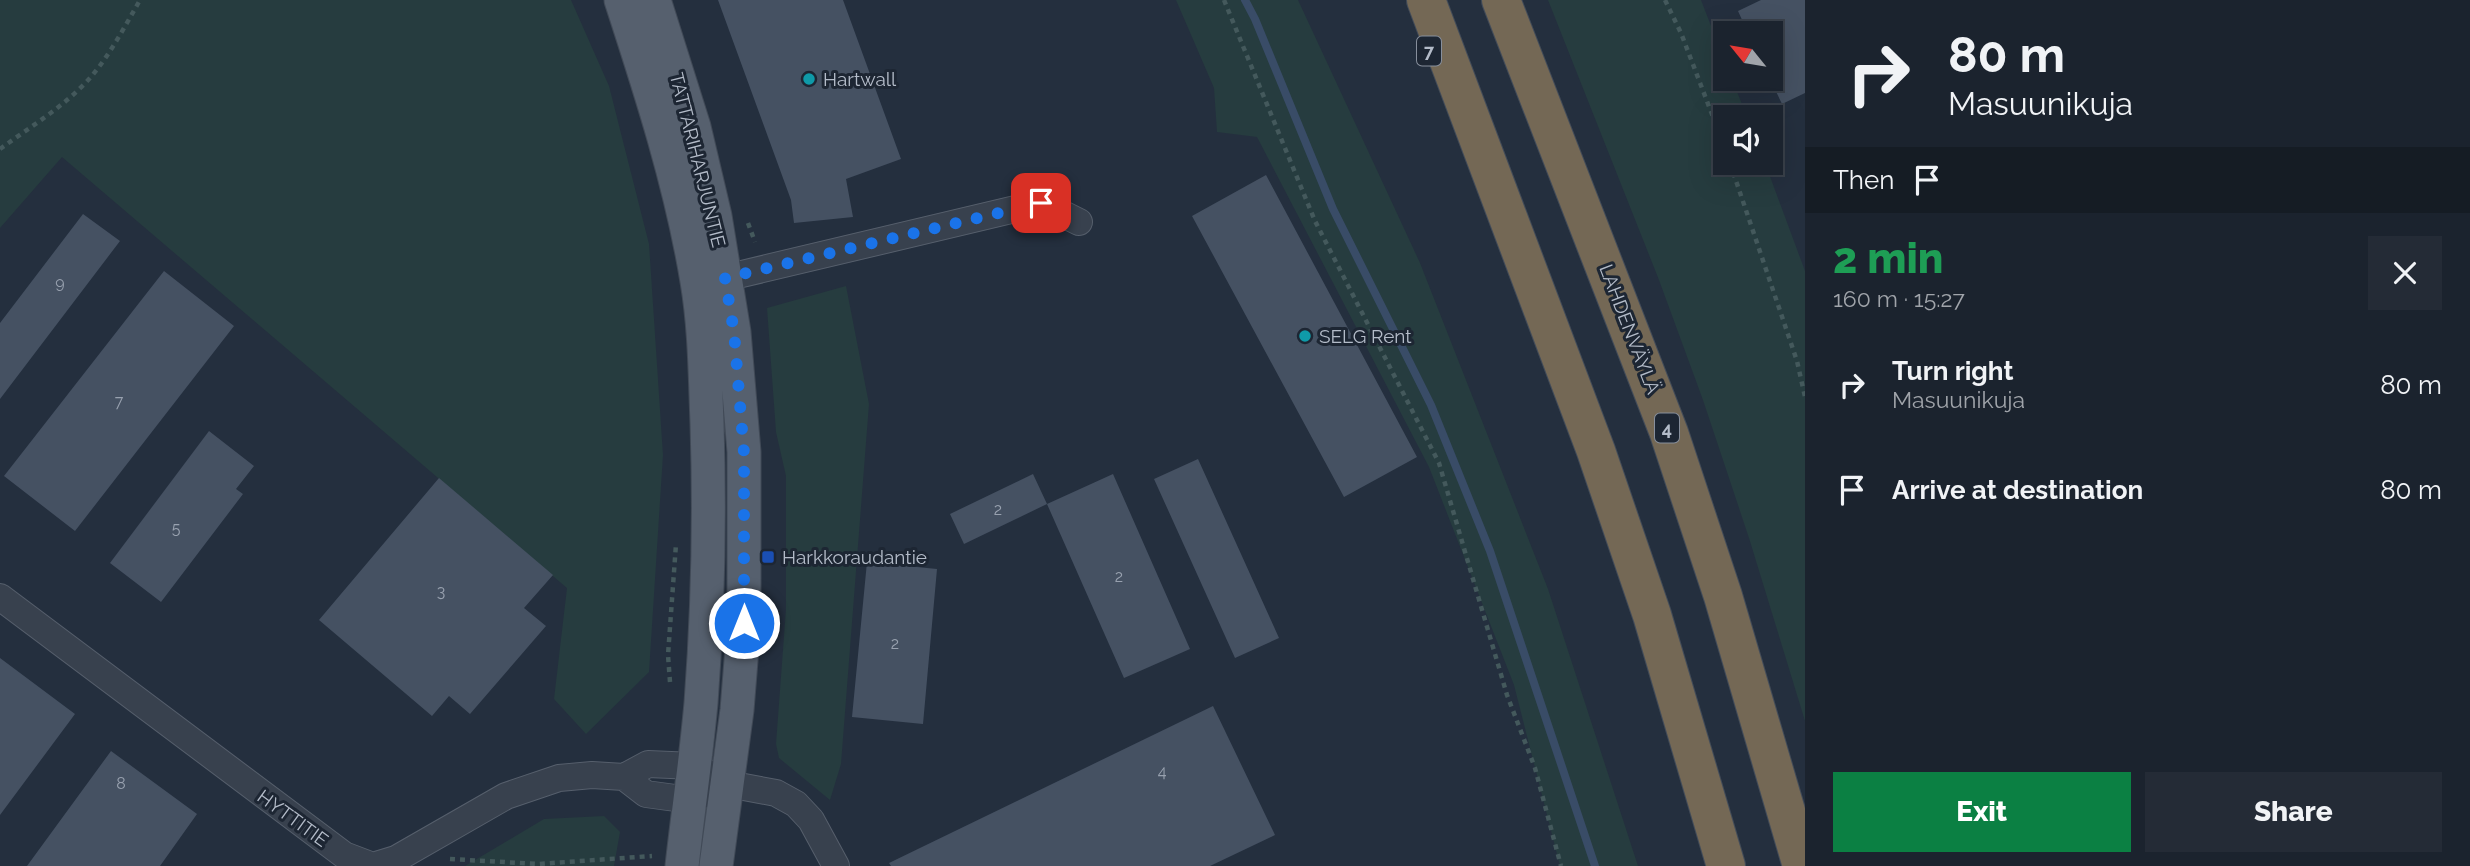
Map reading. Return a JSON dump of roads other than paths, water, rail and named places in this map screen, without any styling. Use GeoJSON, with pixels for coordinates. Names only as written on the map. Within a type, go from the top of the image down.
{"type":"FeatureCollection","features":[{"type":"Feature","properties":{"kind":"highway","name":"7"},"geometry":{"type":"LineString","coordinates":[[1400,0],[1417,35],[1462,99]]}},
{"type":"Feature","properties":{"kind":"highway"},"geometry":{"type":"LineString","coordinates":[[1426,0],[1600,464],[1652,615],[1726,866]]}},
{"type":"Feature","properties":{"kind":"highway","name":"LAHDENVÄYLÄ"},"geometry":{"type":"LineString","coordinates":[[1501,0],[1669,433],[1723,596],[1802,866]]}},
{"type":"Feature","properties":{"kind":"main road","name":"TATTARIHARJUNTIE"},"geometry":{"type":"LineString","coordinates":[[621,0],[656,111],[686,226],[734,332],[744,453],[744,623],[737,710],[716,866]]}},
{"type":"Feature","properties":{"kind":"main road","name":"TATTARIHARJUNTIE"},"geometry":{"type":"LineString","coordinates":[[654,0],[694,127],[715,216],[704,336],[708,463],[706,626],[690,800],[667,861]]}},
{"type":"Feature","properties":{"kind":"street"},"geometry":{"type":"LineString","coordinates":[[711,280],[1041,203],[1079,222]]}},
{"type":"Feature","properties":{"kind":"street","name":"HYTTITIE"},"geometry":{"type":"LineString","coordinates":[[0,597],[344,855],[373,866],[396,859],[506,796],[559,778],[592,775],[624,777],[648,764],[694,766],[728,784]]}},
{"type":"Feature","properties":{"kind":"street","name":"HYTTITIE"},"geometry":{"type":"LineString","coordinates":[[624,777],[646,794],[690,800]]}},
{"type":"Feature","properties":{"kind":"street"},"geometry":{"type":"LineString","coordinates":[[690,800],[728,784],[776,793],[796,804],[811,820],[836,866]]}},
{"type":"Feature","properties":{"kind":"waterway"},"geometry":{"type":"LineString","coordinates":[[1245,0],[1333,209],[1431,405],[1490,551],[1595,866]]}},
{"type":"Feature","properties":{"kind":"place","name":"Hartwall"},"geometry":{"type":"Point","coordinates":[809,79]}},
{"type":"Feature","properties":{"kind":"place","name":"SELG Rent"},"geometry":{"type":"Point","coordinates":[1305,336]}},
{"type":"Feature","properties":{"kind":"place","name":"Harkkoraudantie"},"geometry":{"type":"Point","coordinates":[768,557]}}]}
